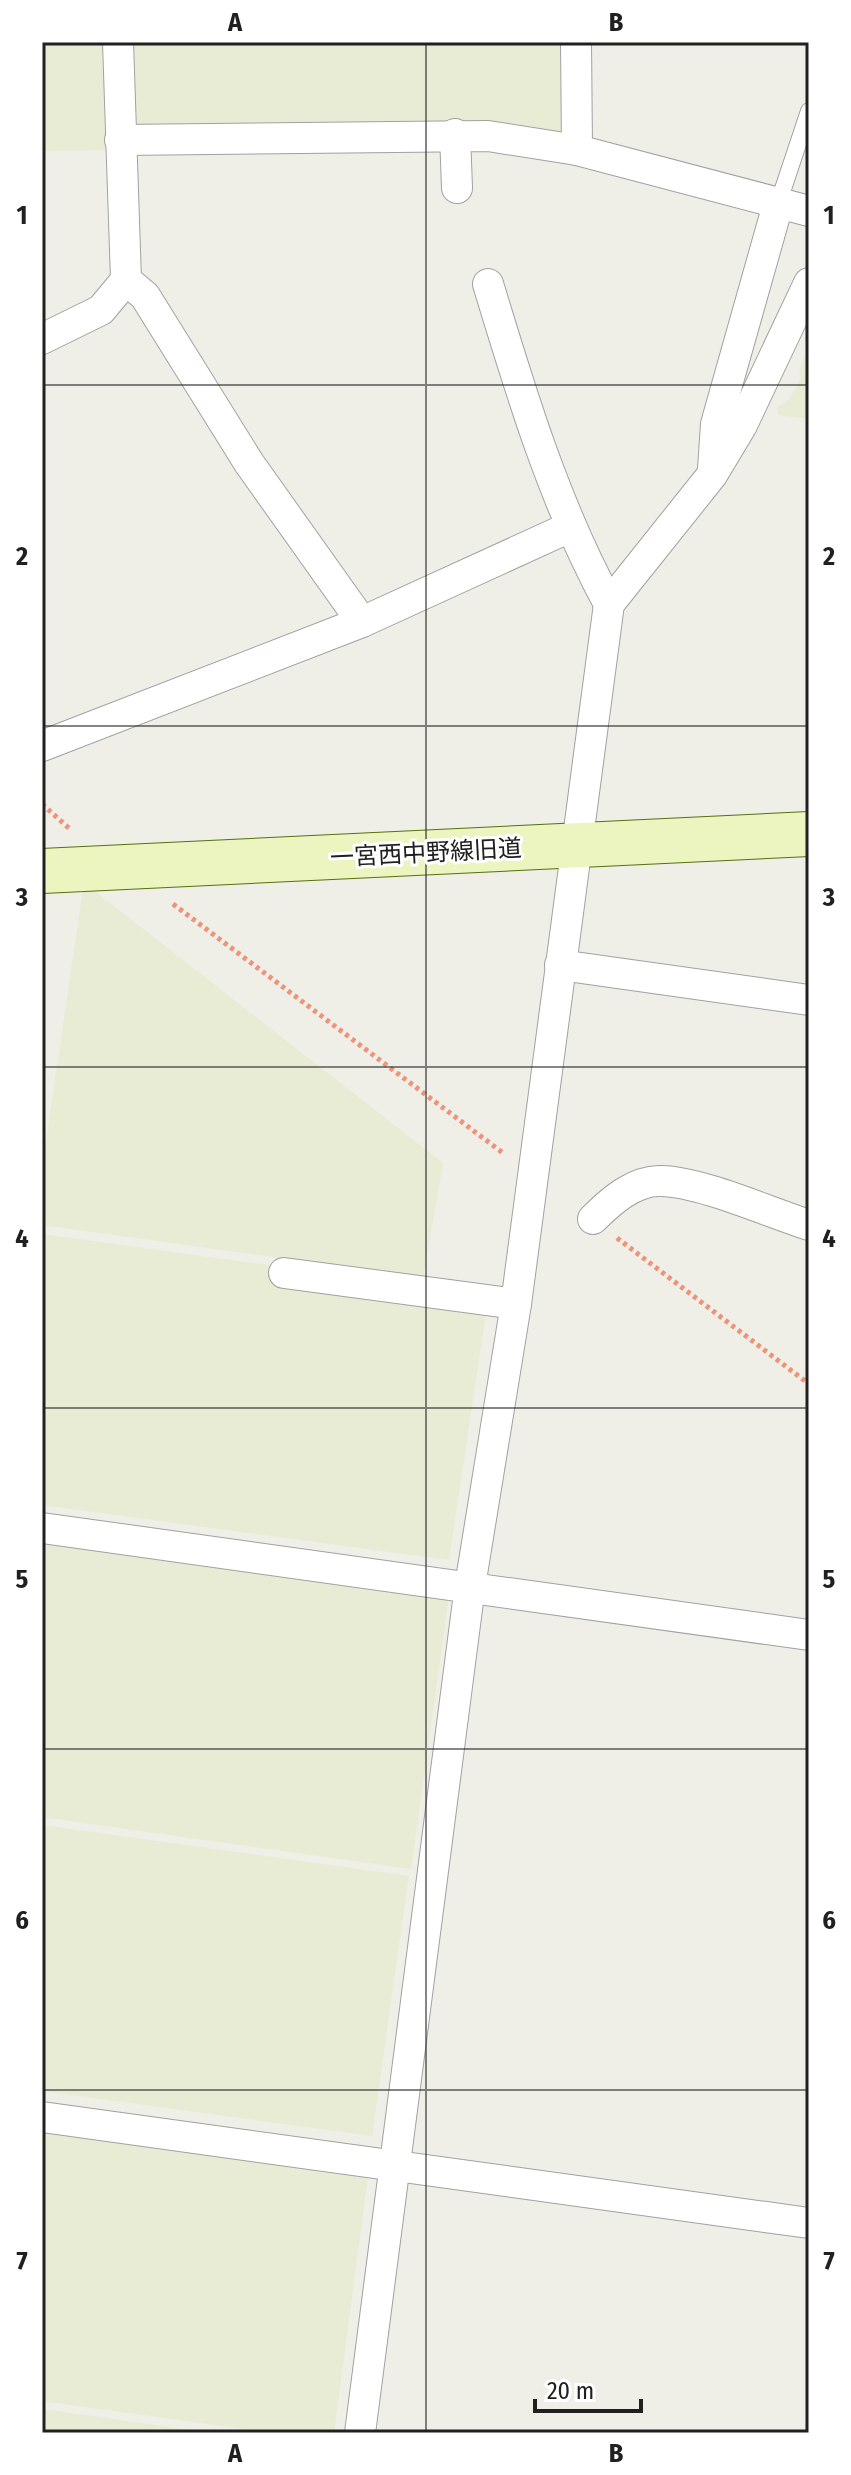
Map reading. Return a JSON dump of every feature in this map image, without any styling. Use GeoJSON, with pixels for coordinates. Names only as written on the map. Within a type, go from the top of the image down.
{"type":"FeatureCollection","features":[{"type":"Feature","properties":{"kind":"street"},"geometry":{"type":"LineString","coordinates":[[42,339],[101,310],[126,280],[118,42]]}},
{"type":"Feature","properties":{"kind":"street"},"geometry":{"type":"LineString","coordinates":[[576,42],[577,150]]}},
{"type":"Feature","properties":{"kind":"street"},"geometry":{"type":"LineString","coordinates":[[455,134],[457,188]]}},
{"type":"Feature","properties":{"kind":"street"},"geometry":{"type":"LineString","coordinates":[[120,140],[488,136],[577,150],[809,211]]}},
{"type":"Feature","properties":{"kind":"street"},"geometry":{"type":"LineString","coordinates":[[712,475],[716,424],[779,201]]}},
{"type":"Feature","properties":{"kind":"street"},"geometry":{"type":"LineString","coordinates":[[126,280],[145,296],[249,463],[362,622]]}},
{"type":"Feature","properties":{"kind":"street"},"geometry":{"type":"LineString","coordinates":[[360,2433],[470,1586],[516,1304],[609,604],[712,475],[742,425],[809,283]]}},
{"type":"Feature","properties":{"kind":"street"},"geometry":{"type":"LineString","coordinates":[[488,284],[518,383],[570,527],[609,604]]}},
{"type":"Feature","properties":{"kind":"street"},"geometry":{"type":"LineString","coordinates":[[42,746],[362,622],[570,527]]}},
{"type":"Feature","properties":{"kind":"street","name":"一宮西中野線旧道"},"geometry":{"type":"LineString","coordinates":[[42,871],[809,834]]}},
{"type":"Feature","properties":{"kind":"street"},"geometry":{"type":"LineString","coordinates":[[560,965],[809,1000]]}},
{"type":"Feature","properties":{"kind":"street"},"geometry":{"type":"LineString","coordinates":[[593,1219],[617,1195],[658,1180],[687,1186],[809,1225]]}},
{"type":"Feature","properties":{"kind":"street"},"geometry":{"type":"LineString","coordinates":[[284,1273],[516,1304]]}},
{"type":"Feature","properties":{"kind":"street"},"geometry":{"type":"LineString","coordinates":[[42,1528],[809,1635]]}},
{"type":"Feature","properties":{"kind":"street"},"geometry":{"type":"LineString","coordinates":[[42,2117],[809,2223]]}},
{"type":"Feature","properties":{"kind":"lane"},"geometry":{"type":"LineString","coordinates":[[779,201],[809,111]]}},
{"type":"Feature","properties":{"kind":"path"},"geometry":{"type":"LineString","coordinates":[[42,804],[116,868]]}},
{"type":"Feature","properties":{"kind":"path"},"geometry":{"type":"LineString","coordinates":[[166,900],[203,924],[534,1176]]}},
{"type":"Feature","properties":{"kind":"path"},"geometry":{"type":"LineString","coordinates":[[593,1219],[809,1384]]}},
{"type":"Feature","properties":{"kind":"green space"},"geometry":{"type":"Polygon","coordinates":[[[42,42],[110,42],[110,150],[42,151],[42,42]]]}},
{"type":"Feature","properties":{"kind":"green space"},"geometry":{"type":"Polygon","coordinates":[[[129,42],[568,42],[568,125],[551,139],[145,132],[131,117],[129,42]]]}},
{"type":"Feature","properties":{"kind":"green space"},"geometry":{"type":"Polygon","coordinates":[[[809,348],[809,419],[779,415],[777,408],[789,400],[801,378],[799,371],[809,348]]]}},
{"type":"Feature","properties":{"kind":"green space"},"geometry":{"type":"Polygon","coordinates":[[[83,889],[92,889],[443,1163],[423,1278],[42,1225],[42,1168],[83,889]]]}},
{"type":"Feature","properties":{"kind":"green space"},"geometry":{"type":"Polygon","coordinates":[[[42,1234],[275,1266],[487,1307],[449,1560],[42,1505],[42,1234]]]}},
{"type":"Feature","properties":{"kind":"green space"},"geometry":{"type":"Polygon","coordinates":[[[42,1543],[449,1595],[411,1869],[42,1817],[42,1543]]]}},
{"type":"Feature","properties":{"kind":"green space"},"geometry":{"type":"Polygon","coordinates":[[[42,1825],[409,1876],[372,2136],[42,2091],[42,1825]]]}},
{"type":"Feature","properties":{"kind":"green space"},"geometry":{"type":"Polygon","coordinates":[[[42,2129],[368,2177],[334,2433],[273,2433],[42,2401],[42,2129]]]}},
{"type":"Feature","properties":{"kind":"green space"},"geometry":{"type":"Polygon","coordinates":[[[42,2409],[212,2433],[42,2433],[42,2409]]]}}]}
